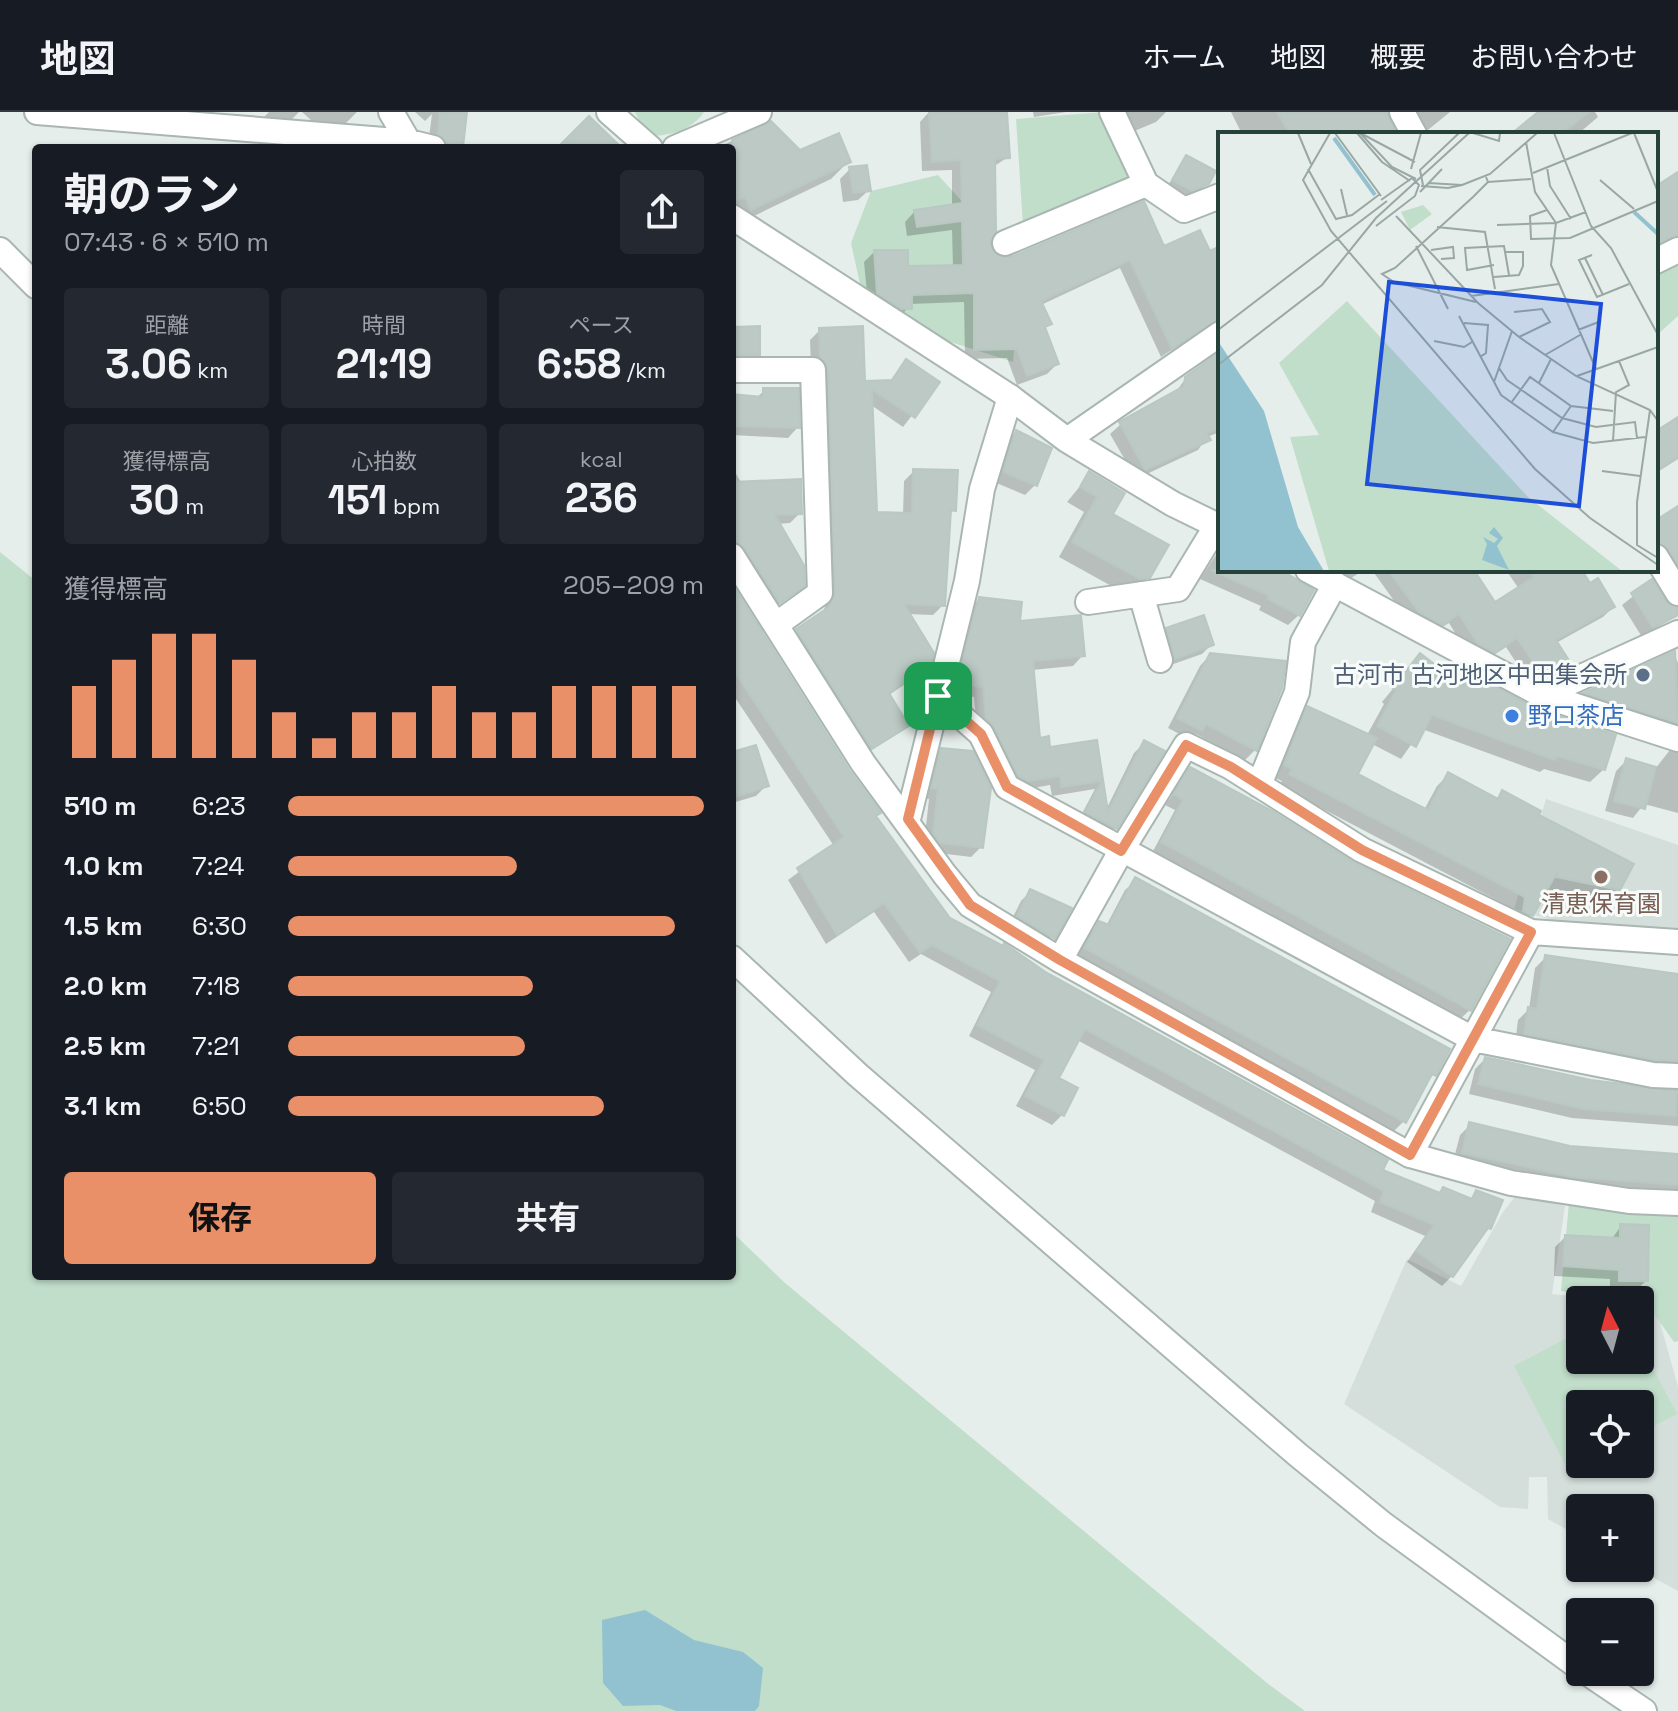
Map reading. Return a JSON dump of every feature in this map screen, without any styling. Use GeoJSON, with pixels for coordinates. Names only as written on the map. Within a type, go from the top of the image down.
{"type":"FeatureCollection","features":[{"type":"Feature","properties":{"kind":"street"},"geometry":{"type":"LineString","coordinates":[[37,112],[400,144]]}},
{"type":"Feature","properties":{"kind":"street"},"geometry":{"type":"LineString","coordinates":[[391,112],[410,144]]}},
{"type":"Feature","properties":{"kind":"street"},"geometry":{"type":"LineString","coordinates":[[609,112],[645,144]]}},
{"type":"Feature","properties":{"kind":"street"},"geometry":{"type":"LineString","coordinates":[[684,144],[759,112]]}},
{"type":"Feature","properties":{"kind":"street"},"geometry":{"type":"LineString","coordinates":[[1112,112],[1146,184],[1184,210],[1218,197]]}},
{"type":"Feature","properties":{"kind":"street"},"geometry":{"type":"LineString","coordinates":[[1402,112],[1413,132]]}},
{"type":"Feature","properties":{"kind":"street"},"geometry":{"type":"LineString","coordinates":[[1005,243],[1146,184]]}},
{"type":"Feature","properties":{"kind":"street"},"geometry":{"type":"LineString","coordinates":[[736,220],[1010,397],[1067,440],[1173,504],[1218,526],[1178,589],[1088,602]]}},
{"type":"Feature","properties":{"kind":"street"},"geometry":{"type":"LineString","coordinates":[[0,250],[32,282]]}},
{"type":"Feature","properties":{"kind":"street"},"geometry":{"type":"LineString","coordinates":[[1658,260],[1678,250]]}},
{"type":"Feature","properties":{"kind":"street"},"geometry":{"type":"LineString","coordinates":[[1067,440],[1218,335]]}},
{"type":"Feature","properties":{"kind":"street"},"geometry":{"type":"LineString","coordinates":[[736,370],[813,370],[820,593],[777,624]]}},
{"type":"Feature","properties":{"kind":"street"},"geometry":{"type":"LineString","coordinates":[[908,819],[967,581],[982,489],[1010,397]]}},
{"type":"Feature","properties":{"kind":"street"},"geometry":{"type":"LineString","coordinates":[[1658,560],[1678,593]]}},
{"type":"Feature","properties":{"kind":"street"},"geometry":{"type":"LineString","coordinates":[[736,562],[863,763],[970,905],[1060,960],[1410,1155],[1511,1183],[1629,1201],[1678,1203]]}},
{"type":"Feature","properties":{"kind":"street"},"geometry":{"type":"LineString","coordinates":[[1312,572],[1542,695],[1678,739]]}},
{"type":"Feature","properties":{"kind":"street"},"geometry":{"type":"LineString","coordinates":[[1259,785],[1297,692],[1303,642],[1335,584]]}},
{"type":"Feature","properties":{"kind":"street"},"geometry":{"type":"LineString","coordinates":[[1141,594],[1160,660]]}},
{"type":"Feature","properties":{"kind":"street"},"geometry":{"type":"LineString","coordinates":[[1542,695],[1678,633]]}},
{"type":"Feature","properties":{"kind":"street"},"geometry":{"type":"LineString","coordinates":[[938,696],[981,734],[1007,787],[1473,1039],[1653,1075],[1678,1076]]}},
{"type":"Feature","properties":{"kind":"street"},"geometry":{"type":"LineString","coordinates":[[1060,960],[1121,851],[1186,745],[1259,785],[1362,850],[1531,932],[1678,942]]}},
{"type":"Feature","properties":{"kind":"street"},"geometry":{"type":"LineString","coordinates":[[1410,1155],[1531,932]]}},
{"type":"Feature","properties":{"kind":"street"},"geometry":{"type":"LineString","coordinates":[[736,962],[869,1085],[1298,1455],[1396,1534],[1566,1658]]}},
{"type":"Feature","properties":{"kind":"street"},"geometry":{"type":"LineString","coordinates":[[1607,1686],[1644,1711]]}},
{"type":"Feature","properties":{"kind":"shaded area","name":"清恵保育園"},"geometry":{"type":"Polygon","coordinates":[[[1546,799],[1678,845],[1678,935],[1576,927],[1514,909],[1546,799]]]}},
{"type":"Feature","properties":{"kind":"shaded area"},"geometry":{"type":"Polygon","coordinates":[[[1517,1194],[1565,1206],[1552,1294],[1566,1295],[1566,1374],[1654,1374],[1655,1304],[1678,1387],[1678,1591],[1654,1578],[1654,1494],[1566,1494],[1566,1529],[1548,1519],[1547,1477],[1529,1477],[1528,1509],[1500,1507],[1344,1404],[1407,1259],[1461,1286],[1503,1212],[1517,1194]]]}},
{"type":"Feature","properties":{"kind":"green space"},"geometry":{"type":"Polygon","coordinates":[[[635,112],[704,112],[693,124],[679,131],[647,136],[635,112]]]}},
{"type":"Feature","properties":{"kind":"green space"},"geometry":{"type":"Polygon","coordinates":[[[1105,112],[1134,181],[1023,225],[1016,119],[1105,112]]]}},
{"type":"Feature","properties":{"kind":"green space"},"geometry":{"type":"Polygon","coordinates":[[[938,175],[1022,267],[1013,362],[938,338],[860,284],[851,243],[871,191],[938,175]]]}},
{"type":"Feature","properties":{"kind":"green space"},"geometry":{"type":"Polygon","coordinates":[[[1678,259],[1678,316],[1658,334],[1658,274],[1678,259]]]}},
{"type":"Feature","properties":{"kind":"green space"},"geometry":{"type":"Polygon","coordinates":[[[0,552],[32,578],[32,1280],[736,1280],[736,1236],[785,1283],[1267,1683],[1305,1711],[0,1711],[0,552]]]}},
{"type":"Feature","properties":{"kind":"green space"},"geometry":{"type":"Polygon","coordinates":[[[1569,1202],[1678,1215],[1678,1341],[1674,1342],[1654,1314],[1654,1286],[1566,1286],[1566,1292],[1561,1291],[1569,1202]]]}},
{"type":"Feature","properties":{"kind":"green space"},"geometry":{"type":"Polygon","coordinates":[[[1566,1338],[1566,1374],[1654,1374],[1654,1370],[1677,1414],[1654,1426],[1654,1390],[1566,1390],[1566,1466],[1514,1366],[1566,1338]]]}},
{"type":"Feature","properties":{"kind":"water"},"geometry":{"type":"Polygon","coordinates":[[[645,1610],[694,1640],[743,1652],[763,1668],[759,1706],[755,1711],[676,1711],[660,1705],[623,1706],[603,1683],[602,1620],[645,1610]]]}},
{"type":"Feature","properties":{"kind":"building"},"geometry":{"type":"Polygon","coordinates":[[[440,112],[467,112],[463,144],[447,144],[438,134],[440,112]]]}},
{"type":"Feature","properties":{"kind":"building"},"geometry":{"type":"Polygon","coordinates":[[[929,112],[1007,112],[1010,158],[995,159],[996,231],[990,242],[997,255],[1011,257],[1144,201],[1164,246],[1200,230],[1210,251],[1218,247],[1218,320],[1172,349],[1130,260],[1041,301],[1052,324],[1045,327],[1059,364],[1027,376],[1017,349],[974,350],[974,293],[912,295],[912,309],[901,309],[877,293],[874,250],[908,250],[908,266],[963,265],[962,221],[917,227],[914,210],[962,203],[961,160],[932,162],[929,112]]]}},
{"type":"Feature","properties":{"kind":"building"},"geometry":{"type":"Polygon","coordinates":[[[1277,112],[1387,112],[1396,132],[1289,132],[1277,112]]]}},
{"type":"Feature","properties":{"kind":"building"},"geometry":{"type":"Polygon","coordinates":[[[1538,112],[1589,112],[1564,132],[1513,132],[1538,112]]]}},
{"type":"Feature","properties":{"kind":"building"},"geometry":{"type":"Polygon","coordinates":[[[589,116],[618,144],[561,144],[589,116]]]}},
{"type":"Feature","properties":{"kind":"building"},"geometry":{"type":"Polygon","coordinates":[[[771,121],[800,150],[839,133],[851,162],[751,210],[745,197],[736,200],[736,144],[732,144],[732,140],[771,121]]]}},
{"type":"Feature","properties":{"kind":"building"},"geometry":{"type":"Polygon","coordinates":[[[1186,155],[1216,171],[1209,184],[1192,191],[1172,180],[1186,155]]]}},
{"type":"Feature","properties":{"kind":"building"},"geometry":{"type":"Polygon","coordinates":[[[867,165],[871,191],[853,193],[849,167],[867,165]]]}},
{"type":"Feature","properties":{"kind":"building"},"geometry":{"type":"Polygon","coordinates":[[[1678,172],[1678,235],[1658,243],[1658,185],[1678,172]]]}},
{"type":"Feature","properties":{"kind":"building"},"geometry":{"type":"Polygon","coordinates":[[[760,326],[760,355],[736,355],[736,327],[760,326]]]}},
{"type":"Feature","properties":{"kind":"building"},"geometry":{"type":"Polygon","coordinates":[[[863,326],[865,381],[892,380],[906,359],[940,382],[915,418],[872,390],[877,512],[912,513],[913,469],[958,470],[956,511],[951,510],[945,606],[904,604],[934,653],[930,668],[889,693],[909,726],[872,749],[796,629],[829,607],[835,593],[828,370],[820,357],[819,328],[863,326]]]}},
{"type":"Feature","properties":{"kind":"building"},"geometry":{"type":"Polygon","coordinates":[[[1218,353],[1218,429],[1207,433],[1211,440],[1145,470],[1119,422],[1184,386],[1185,377],[1218,353]]]}},
{"type":"Feature","properties":{"kind":"building"},"geometry":{"type":"Polygon","coordinates":[[[763,388],[799,388],[800,428],[736,426],[736,394],[763,397],[763,388]]]}},
{"type":"Feature","properties":{"kind":"building"},"geometry":{"type":"Polygon","coordinates":[[[1678,417],[1678,457],[1658,470],[1658,430],[1678,417]]]}},
{"type":"Feature","properties":{"kind":"building"},"geometry":{"type":"Polygon","coordinates":[[[1016,430],[1052,448],[1037,486],[1003,472],[1016,430]]]}},
{"type":"Feature","properties":{"kind":"building"},"geometry":{"type":"Polygon","coordinates":[[[1089,471],[1125,493],[1113,514],[1169,545],[1150,578],[1140,579],[1072,542],[1097,497],[1080,487],[1089,471]]]}},
{"type":"Feature","properties":{"kind":"building"},"geometry":{"type":"Polygon","coordinates":[[[801,479],[802,514],[775,515],[804,565],[805,586],[780,603],[745,548],[736,543],[736,482],[801,479]]]}},
{"type":"Feature","properties":{"kind":"building"},"geometry":{"type":"Polygon","coordinates":[[[1678,506],[1678,564],[1668,549],[1658,542],[1658,519],[1678,506]]]}},
{"type":"Feature","properties":{"kind":"building"},"geometry":{"type":"Polygon","coordinates":[[[1211,570],[1284,572],[1314,590],[1300,616],[1268,599],[1270,596],[1211,570]]]}},
{"type":"Feature","properties":{"kind":"building"},"geometry":{"type":"Polygon","coordinates":[[[1389,572],[1475,572],[1495,602],[1534,577],[1531,572],[1583,572],[1590,583],[1598,578],[1615,607],[1556,640],[1572,665],[1543,678],[1517,638],[1495,653],[1478,644],[1459,614],[1443,625],[1420,613],[1389,572]]]}},
{"type":"Feature","properties":{"kind":"building"},"geometry":{"type":"Polygon","coordinates":[[[1652,579],[1666,601],[1678,608],[1678,615],[1653,628],[1631,593],[1652,579]]]}},
{"type":"Feature","properties":{"kind":"building"},"geometry":{"type":"Polygon","coordinates":[[[736,590],[850,771],[881,813],[876,816],[950,918],[1003,946],[1004,943],[1047,973],[1388,1160],[1383,1170],[1440,1193],[1443,1187],[1472,1199],[1476,1190],[1503,1200],[1491,1229],[1488,1228],[1453,1277],[1416,1251],[1434,1225],[1380,1202],[1384,1191],[1085,1029],[1059,1078],[1078,1088],[1064,1116],[1025,1096],[1044,1060],[977,1025],[1000,981],[932,945],[920,953],[884,903],[837,935],[797,868],[844,837],[736,674],[736,590]]]}},
{"type":"Feature","properties":{"kind":"building"},"geometry":{"type":"Polygon","coordinates":[[[979,597],[1022,602],[1020,621],[1081,615],[1085,656],[1033,661],[1040,738],[1049,736],[1050,747],[1097,740],[1108,812],[1144,740],[1165,751],[1117,829],[1085,812],[1102,781],[1061,787],[1060,776],[1028,781],[1018,776],[994,727],[986,719],[983,687],[957,684],[979,597]]]}},
{"type":"Feature","properties":{"kind":"building"},"geometry":{"type":"Polygon","coordinates":[[[1204,615],[1214,645],[1175,659],[1166,628],[1204,615]]]}},
{"type":"Feature","properties":{"kind":"building","name":"古河市 古河地区中田集会所"},"geometry":{"type":"Polygon","coordinates":[[[1675,651],[1678,723],[1583,693],[1675,651]]]}},
{"type":"Feature","properties":{"kind":"building"},"geometry":{"type":"Polygon","coordinates":[[[1210,653],[1286,661],[1282,688],[1257,751],[1206,724],[1202,731],[1177,718],[1210,653]]]}},
{"type":"Feature","properties":{"kind":"building"},"geometry":{"type":"Polygon","coordinates":[[[1420,653],[1464,687],[1469,673],[1537,709],[1616,735],[1605,770],[1557,756],[1555,760],[1432,715],[1416,747],[1377,726],[1396,690],[1393,688],[1420,653]]]}},
{"type":"Feature","properties":{"kind":"building"},"geometry":{"type":"Polygon","coordinates":[[[1307,706],[1377,738],[1358,774],[1428,810],[1448,772],[1498,799],[1502,790],[1541,811],[1539,815],[1634,864],[1620,890],[1556,877],[1557,872],[1533,916],[1523,911],[1525,897],[1289,774],[1292,769],[1284,765],[1307,706]]]}},
{"type":"Feature","properties":{"kind":"building"},"geometry":{"type":"Polygon","coordinates":[[[756,745],[769,786],[738,796],[736,751],[756,745]]]}},
{"type":"Feature","properties":{"kind":"building"},"geometry":{"type":"Polygon","coordinates":[[[941,748],[973,751],[991,788],[983,848],[940,843],[933,834],[938,789],[931,788],[941,748]]]}},
{"type":"Feature","properties":{"kind":"building"},"geometry":{"type":"Polygon","coordinates":[[[1626,758],[1656,767],[1645,809],[1614,801],[1626,758]]]}},
{"type":"Feature","properties":{"kind":"building"},"geometry":{"type":"Polygon","coordinates":[[[1190,767],[1274,812],[1355,863],[1510,939],[1471,1011],[1161,842],[1183,800],[1173,794],[1190,767]]]}},
{"type":"Feature","properties":{"kind":"building"},"geometry":{"type":"Polygon","coordinates":[[[1135,877],[1450,1049],[1436,1076],[1432,1074],[1406,1123],[1084,948],[1099,921],[1109,925],[1135,877]]]}},
{"type":"Feature","properties":{"kind":"building"},"geometry":{"type":"Polygon","coordinates":[[[1030,889],[1072,908],[1055,939],[1017,916],[1030,889]]]}},
{"type":"Feature","properties":{"kind":"building"},"geometry":{"type":"Polygon","coordinates":[[[1545,955],[1678,974],[1678,1061],[1655,1060],[1524,1034],[1528,1007],[1537,1009],[1545,955]]]}},
{"type":"Feature","properties":{"kind":"building"},"geometry":{"type":"Polygon","coordinates":[[[1485,1057],[1591,1080],[1677,1091],[1676,1116],[1583,1109],[1478,1084],[1485,1057]]]}},
{"type":"Feature","properties":{"kind":"building"},"geometry":{"type":"Polygon","coordinates":[[[1469,1122],[1570,1146],[1678,1154],[1678,1185],[1573,1177],[1462,1153],[1469,1122]]]}},
{"type":"Feature","properties":{"kind":"building"},"geometry":{"type":"Polygon","coordinates":[[[1620,1224],[1649,1225],[1648,1281],[1619,1281],[1619,1270],[1563,1266],[1565,1235],[1620,1238],[1620,1224]]]}},
{"type":"Feature","properties":{"kind":"place","name":"古河市 古河地区中田集会所"},"geometry":{"type":"Point","coordinates":[1643,675]}},
{"type":"Feature","properties":{"kind":"place","name":"野口茶店"},"geometry":{"type":"Point","coordinates":[1512,716]}},
{"type":"Feature","properties":{"kind":"place","name":"清恵保育園"},"geometry":{"type":"Point","coordinates":[1601,877]}},
{"type":"Feature","properties":{"kind":"route"},"geometry":{"type":"LineString","coordinates":[[938,696],[981,734],[1007,787],[1121,851],[1186,745],[1231,767],[1362,850],[1531,932],[1410,1155],[1060,960],[970,905],[945,875],[908,819],[938,696]]}}]}
